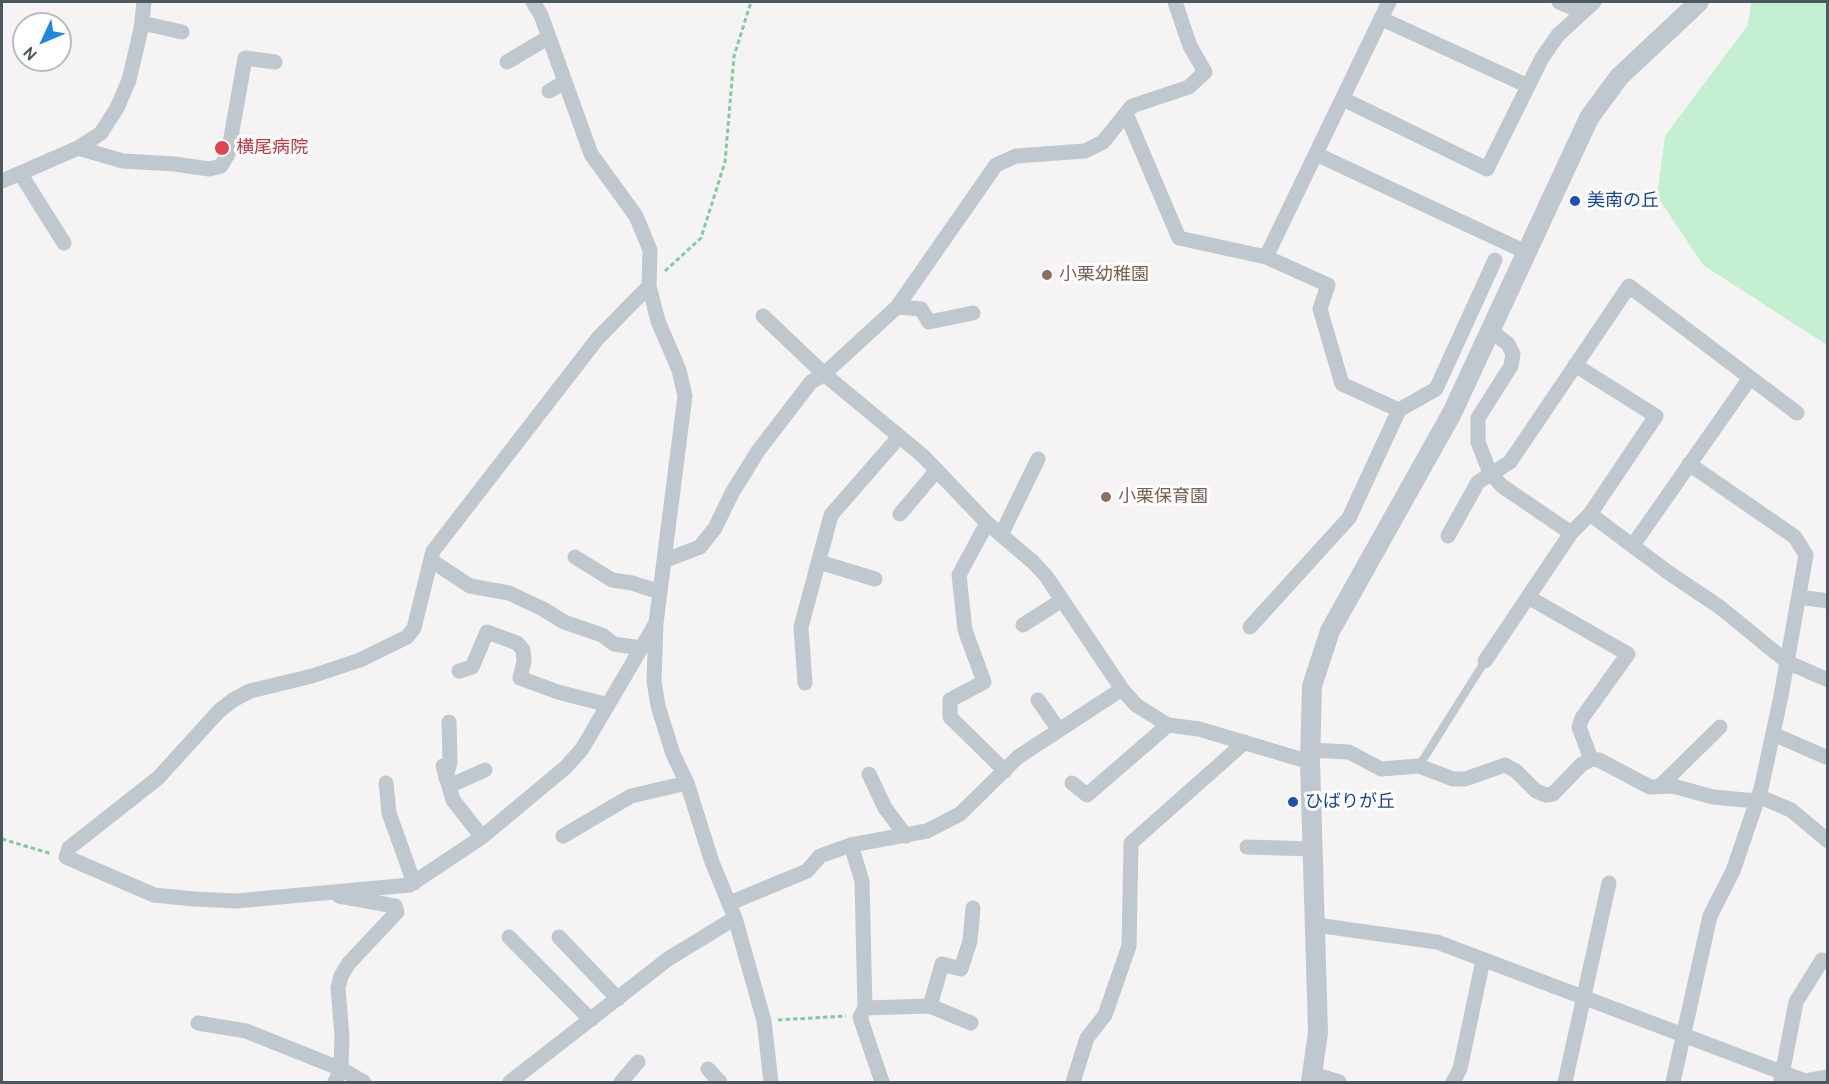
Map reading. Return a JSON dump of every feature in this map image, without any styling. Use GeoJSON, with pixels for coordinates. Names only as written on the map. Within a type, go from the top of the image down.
{"type":"FeatureCollection","features":[{"type":"Feature","properties":{"kind":"street"},"geometry":{"type":"LineString","coordinates":[[64,243],[9,176],[78,148],[101,133],[117,108],[129,80],[142,23],[144,2]]}},
{"type":"Feature","properties":{"kind":"street"},"geometry":{"type":"LineString","coordinates":[[533,2],[549,37],[591,154],[636,216],[650,250],[649,286],[658,321],[679,370],[685,396],[666,560],[656,623],[654,681],[658,706],[673,754],[687,783],[712,862],[733,911],[764,1021],[771,1083]]}},
{"type":"Feature","properties":{"kind":"street"},"geometry":{"type":"LineString","coordinates":[[666,560],[700,547],[715,528],[732,493],[758,451],[811,381],[824,374],[897,307],[996,165],[1016,156],[1085,151],[1103,142],[1127,116],[1132,106],[1189,87],[1205,72],[1190,46],[1175,2]]}},
{"type":"Feature","properties":{"kind":"street"},"geometry":{"type":"LineString","coordinates":[[1266,257],[1389,2]]}},
{"type":"Feature","properties":{"kind":"street"},"geometry":{"type":"LineString","coordinates":[[1559,2],[1588,7]]}},
{"type":"Feature","properties":{"kind":"street"},"geometry":{"type":"LineString","coordinates":[[1339,1083],[1312,1078],[1318,1032],[1310,756],[1312,686],[1330,631],[1452,413],[1589,118],[1606,92],[1699,2]]}},
{"type":"Feature","properties":{"kind":"street"},"geometry":{"type":"LineString","coordinates":[[1343,99],[1487,169],[1526,86],[1558,35],[1588,7]]}},
{"type":"Feature","properties":{"kind":"street"},"geometry":{"type":"LineString","coordinates":[[1382,19],[1526,86]]}},
{"type":"Feature","properties":{"kind":"street"},"geometry":{"type":"LineString","coordinates":[[142,23],[182,32]]}},
{"type":"Feature","properties":{"kind":"street"},"geometry":{"type":"LineString","coordinates":[[507,62],[549,37]]}},
{"type":"Feature","properties":{"kind":"street"},"geometry":{"type":"LineString","coordinates":[[78,148],[123,161],[209,169],[221,166],[228,154],[245,58],[275,62]]}},
{"type":"Feature","properties":{"kind":"street"},"geometry":{"type":"LineString","coordinates":[[549,91],[565,82]]}},
{"type":"Feature","properties":{"kind":"street"},"geometry":{"type":"LineString","coordinates":[[1127,116],[1179,238],[1266,257],[1328,285],[1320,309],[1342,384],[1399,410]]}},
{"type":"Feature","properties":{"kind":"street"},"geometry":{"type":"LineString","coordinates":[[1316,154],[1528,253]]}},
{"type":"Feature","properties":{"kind":"street"},"geometry":{"type":"LineString","coordinates":[[1250,627],[1349,518],[1399,410],[1436,389],[1495,260]]}},
{"type":"Feature","properties":{"kind":"street"},"geometry":{"type":"LineString","coordinates":[[649,286],[598,338],[433,551],[414,628],[407,637],[360,660],[312,676],[250,691],[233,700],[219,711],[158,778],[69,848],[66,857],[154,895],[236,901],[414,883],[482,837],[566,767],[582,749],[656,623]]}},
{"type":"Feature","properties":{"kind":"street"},"geometry":{"type":"LineString","coordinates":[[1448,537],[1478,482],[1510,462],[1629,286],[1797,413]]}},
{"type":"Feature","properties":{"kind":"street"},"geometry":{"type":"LineString","coordinates":[[897,307],[921,309],[929,322],[973,313]]}},
{"type":"Feature","properties":{"kind":"street"},"geometry":{"type":"LineString","coordinates":[[763,316],[824,374],[938,470],[987,523],[1033,562],[1062,600],[1122,689],[1136,705],[1168,725],[1199,729],[1310,756],[1349,752],[1381,769],[1419,766],[1453,779],[1465,778],[1505,765],[1516,771],[1536,790],[1553,794],[1581,765],[1591,759],[1599,760],[1650,787],[1661,785],[1713,797],[1757,799],[1791,810],[1827,840]]}},
{"type":"Feature","properties":{"kind":"street"},"geometry":{"type":"LineString","coordinates":[[1491,331],[1508,344],[1513,354],[1511,366],[1478,418],[1478,442],[1490,473],[1502,486],[1571,533]]}},
{"type":"Feature","properties":{"kind":"street"},"geometry":{"type":"LineString","coordinates":[[1485,661],[1571,533],[1590,514],[1656,416],[1575,365]]}},
{"type":"Feature","properties":{"kind":"street"},"geometry":{"type":"LineString","coordinates":[[1633,544],[1750,378]]}},
{"type":"Feature","properties":{"kind":"street"},"geometry":{"type":"LineString","coordinates":[[805,682],[801,627],[831,516],[898,437]]}},
{"type":"Feature","properties":{"kind":"street"},"geometry":{"type":"LineString","coordinates":[[1001,535],[1038,459]]}},
{"type":"Feature","properties":{"kind":"street"},"geometry":{"type":"LineString","coordinates":[[1673,1083],[1710,915],[1745,840],[1757,799],[1773,734],[1806,555],[1795,537],[1689,464]]}},
{"type":"Feature","properties":{"kind":"street"},"geometry":{"type":"LineString","coordinates":[[900,514],[938,470]]}},
{"type":"Feature","properties":{"kind":"street"},"geometry":{"type":"LineString","coordinates":[[1590,514],[1669,573],[1721,608],[1787,662],[1827,680]]}},
{"type":"Feature","properties":{"kind":"street"},"geometry":{"type":"LineString","coordinates":[[987,523],[959,575],[965,630],[984,682],[950,700],[950,717],[1005,771]]}},
{"type":"Feature","properties":{"kind":"street"},"geometry":{"type":"LineString","coordinates":[[575,556],[612,580],[632,583],[660,592]]}},
{"type":"Feature","properties":{"kind":"street"},"geometry":{"type":"LineString","coordinates":[[432,561],[470,586],[509,593],[564,622],[602,635],[614,644],[641,648]]}},
{"type":"Feature","properties":{"kind":"street"},"geometry":{"type":"LineString","coordinates":[[819,562],[875,579]]}},
{"type":"Feature","properties":{"kind":"street"},"geometry":{"type":"LineString","coordinates":[[1528,597],[1628,654],[1582,718],[1579,727],[1591,759]]}},
{"type":"Feature","properties":{"kind":"street"},"geometry":{"type":"LineString","coordinates":[[1799,597],[1827,601]]}},
{"type":"Feature","properties":{"kind":"street"},"geometry":{"type":"LineString","coordinates":[[1023,625],[1062,600]]}},
{"type":"Feature","properties":{"kind":"street"},"geometry":{"type":"LineString","coordinates":[[459,671],[472,667],[487,632],[517,643],[523,650],[524,661],[520,678],[558,692],[608,705]]}},
{"type":"Feature","properties":{"kind":"street"},"geometry":{"type":"LineString","coordinates":[[511,1082],[733,911],[807,871],[820,856],[851,845],[927,831],[960,814],[1018,758],[1122,689]]}},
{"type":"Feature","properties":{"kind":"street"},"geometry":{"type":"LineString","coordinates":[[1038,700],[1059,730]]}},
{"type":"Feature","properties":{"kind":"street"},"geometry":{"type":"LineString","coordinates":[[449,722],[450,762],[446,777],[453,800],[482,837]]}},
{"type":"Feature","properties":{"kind":"street"},"geometry":{"type":"LineString","coordinates":[[1072,783],[1087,795],[1168,725]]}},
{"type":"Feature","properties":{"kind":"street"},"geometry":{"type":"LineString","coordinates":[[1661,785],[1720,728]]}},
{"type":"Feature","properties":{"kind":"street"},"geometry":{"type":"LineString","coordinates":[[1773,734],[1827,758]]}},
{"type":"Feature","properties":{"kind":"street"},"geometry":{"type":"LineString","coordinates":[[1073,1083],[1087,1038],[1105,1016],[1129,946],[1131,843],[1245,742]]}},
{"type":"Feature","properties":{"kind":"street"},"geometry":{"type":"LineString","coordinates":[[446,777],[485,770]]}},
{"type":"Feature","properties":{"kind":"street"},"geometry":{"type":"LineString","coordinates":[[869,774],[885,808],[906,836]]}},
{"type":"Feature","properties":{"kind":"street"},"geometry":{"type":"LineString","coordinates":[[386,783],[389,813],[414,883]]}},
{"type":"Feature","properties":{"kind":"street"},"geometry":{"type":"LineString","coordinates":[[563,836],[631,796],[687,783]]}},
{"type":"Feature","properties":{"kind":"street"},"geometry":{"type":"LineString","coordinates":[[851,845],[862,881],[863,1013],[882,1083]]}},
{"type":"Feature","properties":{"kind":"street"},"geometry":{"type":"LineString","coordinates":[[1246,847],[1312,849]]}},
{"type":"Feature","properties":{"kind":"street"},"geometry":{"type":"LineString","coordinates":[[1565,1083],[1609,883]]}},
{"type":"Feature","properties":{"kind":"street"},"geometry":{"type":"LineString","coordinates":[[331,893],[347,900],[395,906],[397,912],[349,963],[341,976],[338,988],[342,1036],[338,1076]]}},
{"type":"Feature","properties":{"kind":"street"},"geometry":{"type":"LineString","coordinates":[[930,1006],[942,964],[962,969],[969,941],[973,908]]}},
{"type":"Feature","properties":{"kind":"street"},"geometry":{"type":"LineString","coordinates":[[1316,925],[1437,942],[1682,1034],[1781,1077],[1806,1082],[1827,1077]]}},
{"type":"Feature","properties":{"kind":"street"},"geometry":{"type":"LineString","coordinates":[[509,937],[591,1020]]}},
{"type":"Feature","properties":{"kind":"street"},"geometry":{"type":"LineString","coordinates":[[559,937],[618,999]]}},
{"type":"Feature","properties":{"kind":"street"},"geometry":{"type":"LineString","coordinates":[[1454,1083],[1460,1069],[1483,960]]}},
{"type":"Feature","properties":{"kind":"street"},"geometry":{"type":"LineString","coordinates":[[1781,1077],[1796,1002],[1822,960],[1827,962]]}},
{"type":"Feature","properties":{"kind":"street"},"geometry":{"type":"LineString","coordinates":[[863,1013],[930,1006],[971,1023]]}},
{"type":"Feature","properties":{"kind":"street"},"geometry":{"type":"LineString","coordinates":[[198,1023],[246,1031],[338,1076],[364,1083]]}},
{"type":"Feature","properties":{"kind":"street"},"geometry":{"type":"LineString","coordinates":[[621,1083],[638,1062]]}},
{"type":"Feature","properties":{"kind":"street"},"geometry":{"type":"LineString","coordinates":[[708,1069],[720,1083]]}},
{"type":"Feature","properties":{"kind":"lane"},"geometry":{"type":"LineString","coordinates":[[1419,766],[1485,661]]}},
{"type":"Feature","properties":{"kind":"path"},"geometry":{"type":"LineString","coordinates":[[649,286],[701,238],[725,162],[734,56],[751,2]]}},
{"type":"Feature","properties":{"kind":"path"},"geometry":{"type":"LineString","coordinates":[[2,839],[11,844],[66,857]]}},
{"type":"Feature","properties":{"kind":"path"},"geometry":{"type":"LineString","coordinates":[[764,1021],[863,1013]]}},
{"type":"Feature","properties":{"kind":"green space"},"geometry":{"type":"Polygon","coordinates":[[[1751,2],[1827,2],[1827,345],[1703,265],[1657,196],[1665,136],[1748,25],[1751,2]]]}},
{"type":"Feature","properties":{"kind":"place","name":"横尾病院"},"geometry":{"type":"Point","coordinates":[222,148]}},
{"type":"Feature","properties":{"kind":"place","name":"美南の丘"},"geometry":{"type":"Point","coordinates":[1575,201]}},
{"type":"Feature","properties":{"kind":"place","name":"小栗幼稚園"},"geometry":{"type":"Point","coordinates":[1047,275]}},
{"type":"Feature","properties":{"kind":"place","name":"小栗保育園"},"geometry":{"type":"Point","coordinates":[1106,497]}},
{"type":"Feature","properties":{"kind":"place","name":"ひばりが丘"},"geometry":{"type":"Point","coordinates":[1293,802]}}]}
